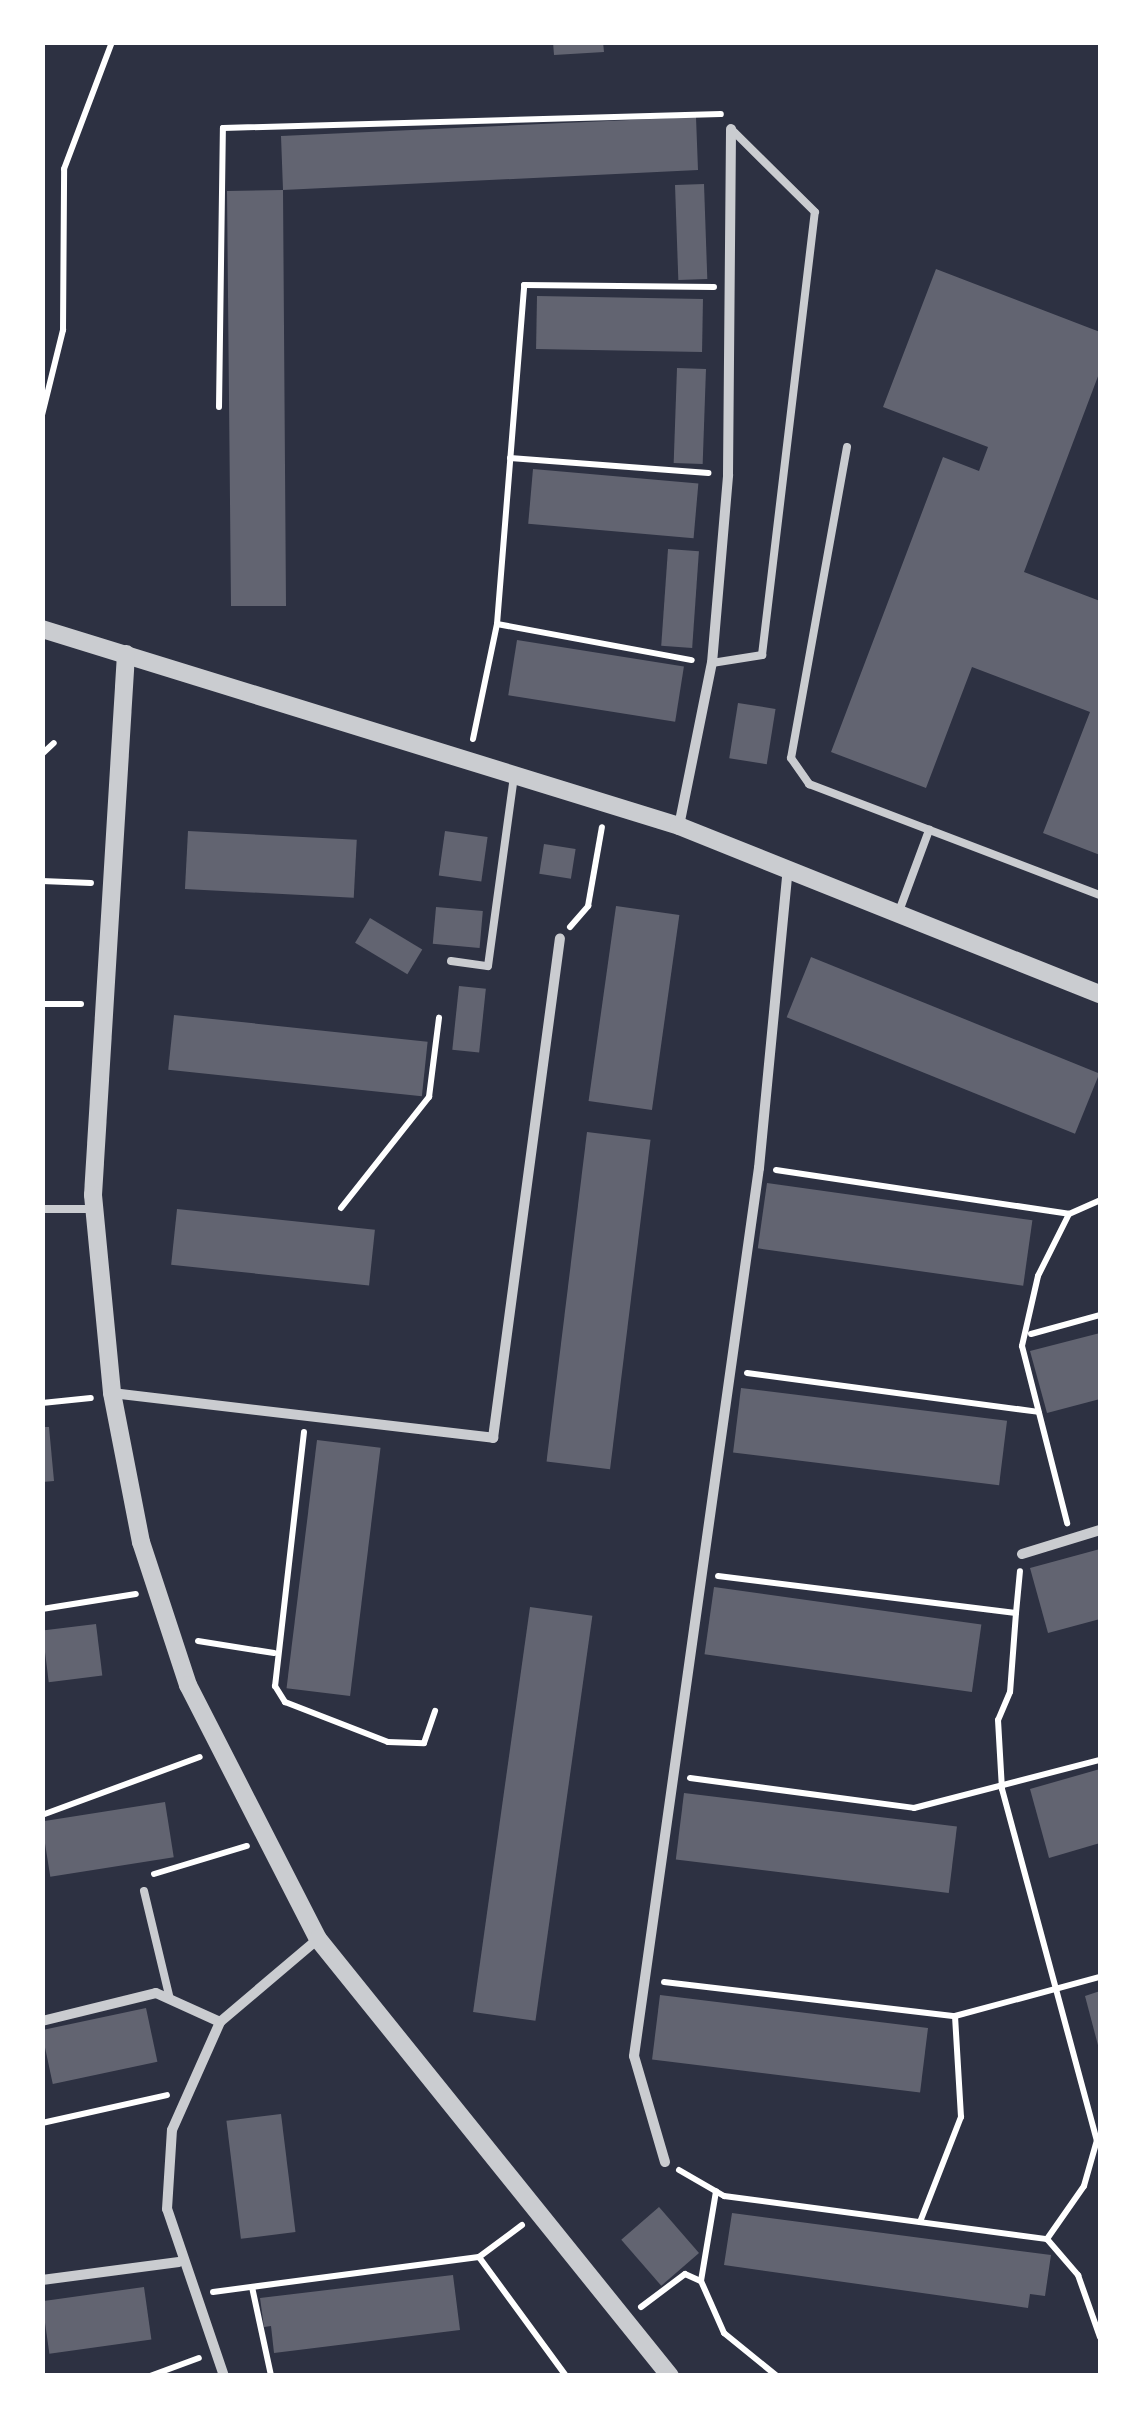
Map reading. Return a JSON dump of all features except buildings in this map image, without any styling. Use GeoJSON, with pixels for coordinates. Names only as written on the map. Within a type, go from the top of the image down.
{"type":"FeatureCollection","features":[{"type":"Feature","properties":{"kind":"street"},"geometry":{"type":"LineString","coordinates":[[679,826],[712,664],[728,475],[731,129]]}},
{"type":"Feature","properties":{"kind":"street"},"geometry":{"type":"LineString","coordinates":[[42,629],[470,755],[679,826],[1100,994]]}},
{"type":"Feature","properties":{"kind":"street"},"geometry":{"type":"LineString","coordinates":[[126,654],[100,1004],[94,1208],[112,1395],[156,1590],[218,1749],[263,1842],[318,1939],[628,2318],[670,2376]]}},
{"type":"Feature","properties":{"kind":"street"},"geometry":{"type":"LineString","coordinates":[[665,2162],[634,2056],[759,1168],[788,868]]}},
{"type":"Feature","properties":{"kind":"street"},"geometry":{"type":"LineString","coordinates":[[112,1395],[494,1438],[560,938]]}},
{"type":"Feature","properties":{"kind":"street"},"geometry":{"type":"LineString","coordinates":[[1022,1554],[1100,1530]]}},
{"type":"Feature","properties":{"kind":"street"},"geometry":{"type":"LineString","coordinates":[[224,2376],[179,2262],[166,2169],[183,2092],[220,2022],[318,1939]]}},
{"type":"Feature","properties":{"kind":"street"},"geometry":{"type":"LineString","coordinates":[[42,2022],[156,1992],[220,2022]]}},
{"type":"Feature","properties":{"kind":"street"},"geometry":{"type":"LineString","coordinates":[[42,2280],[179,2262]]}},
{"type":"Feature","properties":{"kind":"lane"},"geometry":{"type":"LineString","coordinates":[[712,664],[762,655],[815,212],[731,129]]}},
{"type":"Feature","properties":{"kind":"lane"},"geometry":{"type":"LineString","coordinates":[[847,447],[791,758],[809,784],[1100,894]]}},
{"type":"Feature","properties":{"kind":"lane"},"geometry":{"type":"LineString","coordinates":[[451,961],[488,966],[514,770]]}},
{"type":"Feature","properties":{"kind":"lane"},"geometry":{"type":"LineString","coordinates":[[898,914],[929,830]]}},
{"type":"Feature","properties":{"kind":"lane"},"geometry":{"type":"LineString","coordinates":[[42,1210],[94,1208]]}},
{"type":"Feature","properties":{"kind":"lane"},"geometry":{"type":"LineString","coordinates":[[144,1891],[170,1999]]}},
{"type":"Feature","properties":{"kind":"path"},"geometry":{"type":"LineString","coordinates":[[42,414],[63,330],[64,169],[112,42]]}},
{"type":"Feature","properties":{"kind":"path"},"geometry":{"type":"LineString","coordinates":[[219,407],[223,128],[717,109],[731,129]]}},
{"type":"Feature","properties":{"kind":"path"},"geometry":{"type":"LineString","coordinates":[[470,755],[496,624],[524,285],[731,287]]}},
{"type":"Feature","properties":{"kind":"path"},"geometry":{"type":"LineString","coordinates":[[510,458],[728,475]]}},
{"type":"Feature","properties":{"kind":"path"},"geometry":{"type":"LineString","coordinates":[[496,624],[712,664]]}},
{"type":"Feature","properties":{"kind":"path"},"geometry":{"type":"LineString","coordinates":[[42,754],[54,743]]}},
{"type":"Feature","properties":{"kind":"path"},"geometry":{"type":"LineString","coordinates":[[560,938],[588,906],[606,802]]}},
{"type":"Feature","properties":{"kind":"path"},"geometry":{"type":"LineString","coordinates":[[42,881],[108,883]]}},
{"type":"Feature","properties":{"kind":"path"},"geometry":{"type":"LineString","coordinates":[[42,1004],[100,1004]]}},
{"type":"Feature","properties":{"kind":"path"},"geometry":{"type":"LineString","coordinates":[[341,1208],[429,1097],[438,1018]]}},
{"type":"Feature","properties":{"kind":"path"},"geometry":{"type":"LineString","coordinates":[[759,1168],[1070,1214],[1100,1200]]}},
{"type":"Feature","properties":{"kind":"path"},"geometry":{"type":"LineString","coordinates":[[1070,1214],[1038,1276],[1031,1334],[1022,1346],[1072,1539]]}},
{"type":"Feature","properties":{"kind":"path"},"geometry":{"type":"LineString","coordinates":[[1031,1334],[1100,1316]]}},
{"type":"Feature","properties":{"kind":"path"},"geometry":{"type":"LineString","coordinates":[[731,1371],[1038,1412]]}},
{"type":"Feature","properties":{"kind":"path"},"geometry":{"type":"LineString","coordinates":[[42,1403],[112,1395]]}},
{"type":"Feature","properties":{"kind":"path"},"geometry":{"type":"LineString","coordinates":[[306,1416],[274,1653],[286,1702],[388,1742],[424,1743],[435,1711]]}},
{"type":"Feature","properties":{"kind":"path"},"geometry":{"type":"LineString","coordinates":[[1022,1554],[996,1747],[1002,1789],[1097,2140],[1084,2186],[1048,2239]]}},
{"type":"Feature","properties":{"kind":"path"},"geometry":{"type":"LineString","coordinates":[[702,1574],[1016,1613]]}},
{"type":"Feature","properties":{"kind":"path"},"geometry":{"type":"LineString","coordinates":[[42,1609],[156,1590]]}},
{"type":"Feature","properties":{"kind":"path"},"geometry":{"type":"LineString","coordinates":[[172,1637],[274,1653]]}},
{"type":"Feature","properties":{"kind":"path"},"geometry":{"type":"LineString","coordinates":[[42,1815],[218,1749]]}},
{"type":"Feature","properties":{"kind":"path"},"geometry":{"type":"LineString","coordinates":[[674,1776],[914,1808],[1002,1789],[1100,1760]]}},
{"type":"Feature","properties":{"kind":"path"},"geometry":{"type":"LineString","coordinates":[[144,1891],[145,1877],[263,1842]]}},
{"type":"Feature","properties":{"kind":"path"},"geometry":{"type":"LineString","coordinates":[[645,1980],[954,2016],[1100,1977]]}},
{"type":"Feature","properties":{"kind":"path"},"geometry":{"type":"LineString","coordinates":[[920,2222],[961,2116],[954,2016]]}},
{"type":"Feature","properties":{"kind":"path"},"geometry":{"type":"LineString","coordinates":[[42,2123],[183,2092]]}},
{"type":"Feature","properties":{"kind":"path"},"geometry":{"type":"LineString","coordinates":[[665,2162],[716,2191],[1048,2239],[1078,2275],[1100,2337]]}},
{"type":"Feature","properties":{"kind":"path"},"geometry":{"type":"LineString","coordinates":[[716,2191],[701,2282],[724,2332],[777,2376]]}},
{"type":"Feature","properties":{"kind":"path"},"geometry":{"type":"LineString","coordinates":[[192,2294],[479,2257],[539,2212]]}},
{"type":"Feature","properties":{"kind":"path"},"geometry":{"type":"LineString","coordinates":[[479,2257],[566,2376]]}},
{"type":"Feature","properties":{"kind":"path"},"geometry":{"type":"LineString","coordinates":[[628,2318],[685,2274],[701,2282]]}},
{"type":"Feature","properties":{"kind":"path"},"geometry":{"type":"LineString","coordinates":[[252,2287],[270,2376]]}},
{"type":"Feature","properties":{"kind":"path"},"geometry":{"type":"LineString","coordinates":[[150,2376],[214,2352]]}}]}
